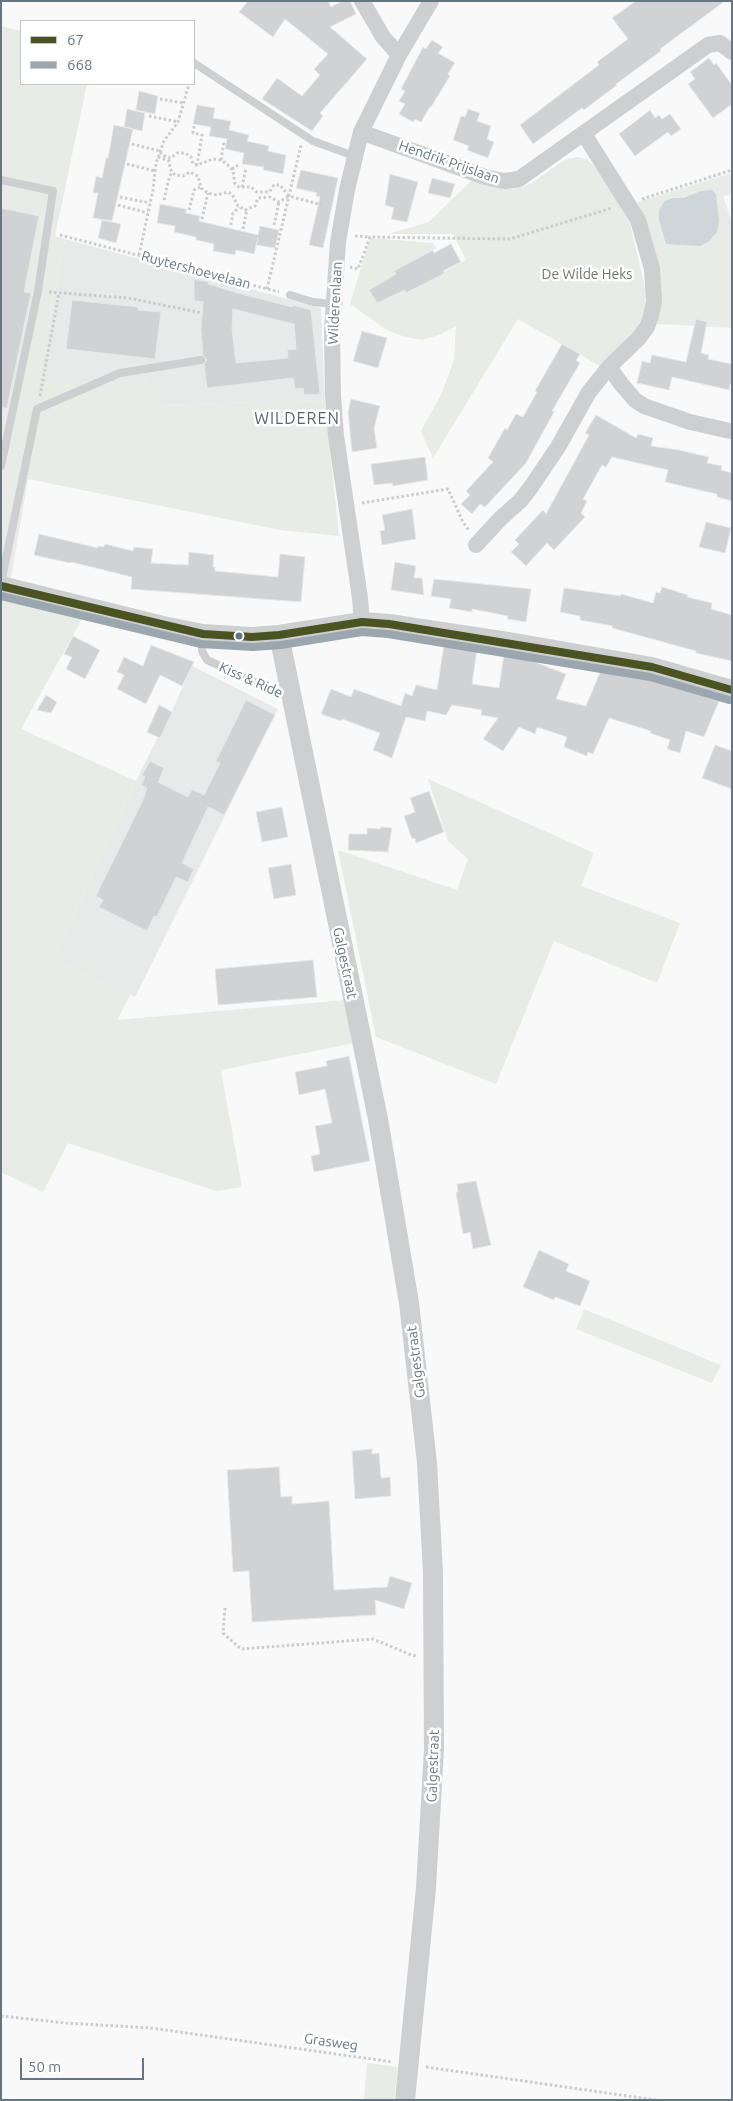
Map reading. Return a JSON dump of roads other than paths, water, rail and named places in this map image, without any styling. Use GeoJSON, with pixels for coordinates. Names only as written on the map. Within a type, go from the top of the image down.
{"type":"FeatureCollection","features":[{"type":"Feature","properties":{"kind":"street"},"geometry":{"type":"LineString","coordinates":[[362,1],[383,37],[399,55]]}},
{"type":"Feature","properties":{"kind":"street","name":"Wilderenlaan"},"geometry":{"type":"LineString","coordinates":[[362,622],[336,436],[333,304],[338,242],[354,156],[361,132],[399,55],[431,1]]}},
{"type":"Feature","properties":{"kind":"street","name":"Hendrik Prijslaan"},"geometry":{"type":"LineString","coordinates":[[361,132],[485,177],[504,181],[519,179],[708,45],[720,43],[732,52]]}},
{"type":"Feature","properties":{"kind":"street"},"geometry":{"type":"LineString","coordinates":[[476,545],[531,487],[558,447],[589,392],[609,367],[626,352],[647,328],[654,301],[654,284],[638,220],[584,134]]}},
{"type":"Feature","properties":{"kind":"street"},"geometry":{"type":"LineString","coordinates":[[609,367],[635,400],[644,406],[690,422],[731,432]]}},
{"type":"Feature","properties":{"kind":"street"},"geometry":{"type":"LineString","coordinates":[[1,584],[163,626],[203,634],[232,637],[279,635],[362,622],[508,642],[652,667],[732,690]]}},
{"type":"Feature","properties":{"kind":"street","name":"Galgestraat"},"geometry":{"type":"LineString","coordinates":[[279,635],[378,1119],[409,1303],[427,1463],[433,1572],[434,1749],[430,1825],[405,2100]]}},
{"type":"Feature","properties":{"kind":"lane"},"geometry":{"type":"LineString","coordinates":[[195,64],[313,141],[354,156]]}},
{"type":"Feature","properties":{"kind":"lane"},"geometry":{"type":"LineString","coordinates":[[1,180],[54,191],[38,291],[1,466]]}},
{"type":"Feature","properties":{"kind":"lane"},"geometry":{"type":"LineString","coordinates":[[290,295],[313,302],[333,304]]}},
{"type":"Feature","properties":{"kind":"lane"},"geometry":{"type":"LineString","coordinates":[[1,584],[37,409],[120,373],[201,360]]}},
{"type":"Feature","properties":{"kind":"lane","name":"Kiss & Ride"},"geometry":{"type":"LineString","coordinates":[[203,634],[202,651],[207,660],[292,699]]}},
{"type":"Feature","properties":{"kind":"district","name":"WILDEREN"},"geometry":{"type":"Point","coordinates":[297,419]}},
{"type":"Feature","properties":{"kind":"park label","name":"De Wilde Heks"},"geometry":{"type":"Point","coordinates":[587,274]}}]}
